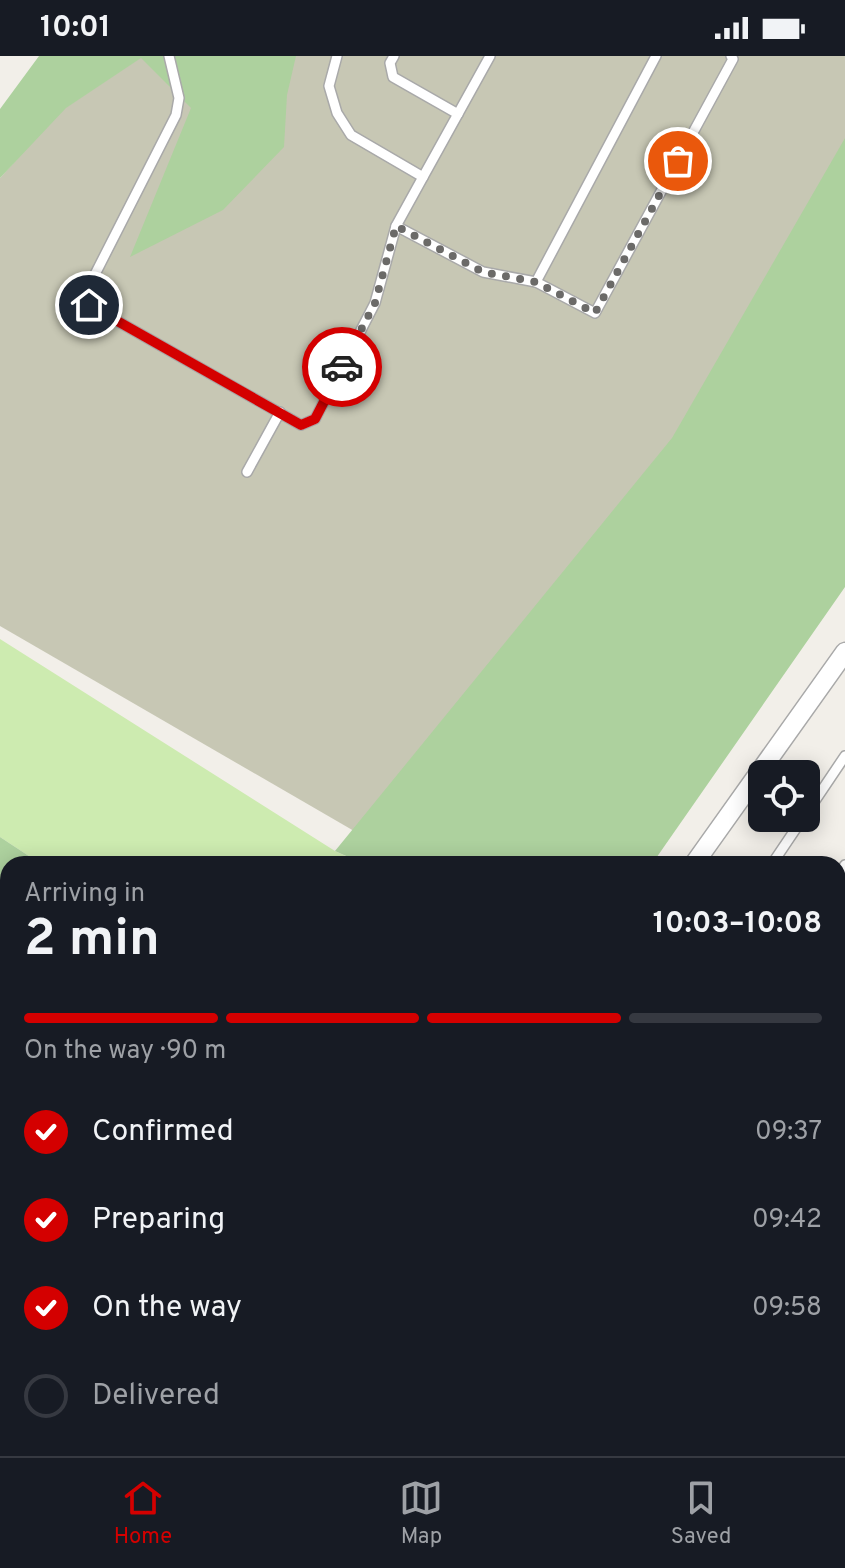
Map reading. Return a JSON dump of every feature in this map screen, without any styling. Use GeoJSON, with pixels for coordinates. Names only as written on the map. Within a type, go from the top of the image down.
{"type":"FeatureCollection","features":[{"type":"Feature","properties":{"kind":"street"},"geometry":{"type":"LineString","coordinates":[[700,856],[845,652]]}},
{"type":"Feature","properties":{"kind":"lane"},"geometry":{"type":"LineString","coordinates":[[169,56],[179,98],[176,115],[85,294],[89,305],[301,425],[315,419],[375,303],[396,226],[490,56]]}},
{"type":"Feature","properties":{"kind":"lane"},"geometry":{"type":"LineString","coordinates":[[337,56],[329,86],[337,113],[351,135],[423,177]]}},
{"type":"Feature","properties":{"kind":"lane"},"geometry":{"type":"LineString","coordinates":[[394,56],[390,63],[393,77],[458,114]]}},
{"type":"Feature","properties":{"kind":"lane"},"geometry":{"type":"LineString","coordinates":[[536,282],[656,56]]}},
{"type":"Feature","properties":{"kind":"lane"},"geometry":{"type":"LineString","coordinates":[[396,226],[483,272],[536,282],[595,313],[733,59],[731,56]]}},
{"type":"Feature","properties":{"kind":"lane"},"geometry":{"type":"LineString","coordinates":[[247,472],[280,412]]}},
{"type":"Feature","properties":{"kind":"lane"},"geometry":{"type":"LineString","coordinates":[[820,793],[845,756]]}},
{"type":"Feature","properties":{"kind":"lane"},"geometry":{"type":"LineString","coordinates":[[777,856],[793,832]]}},
{"type":"Feature","properties":{"kind":"shaded area"},"geometry":{"type":"Polygon","coordinates":[[[110,56],[845,56],[845,169],[416,856],[397,856],[0,626],[0,178],[110,56]]]}},
{"type":"Feature","properties":{"kind":"green space"},"geometry":{"type":"Polygon","coordinates":[[[39,56],[296,56],[287,95],[284,147],[223,210],[130,257],[191,108],[141,58],[66,108],[0,178],[0,109],[39,56]]]}},
{"type":"Feature","properties":{"kind":"green space"},"geometry":{"type":"Polygon","coordinates":[[[845,138],[845,587],[658,856],[346,856],[335,851],[672,438],[845,138]]]}},
{"type":"Feature","properties":{"kind":"green space"},"geometry":{"type":"Polygon","coordinates":[[[0,639],[346,856],[29,856],[0,837],[0,639]]]}},
{"type":"Feature","properties":{"kind":"green space"},"geometry":{"type":"Polygon","coordinates":[[[0,837],[29,856],[0,856],[0,837]]]}},
{"type":"Feature","properties":{"kind":"way so far"},"geometry":{"type":"LineString","coordinates":[[342,367],[375,303],[396,226],[483,272],[536,282],[595,313],[678,161]]}},
{"type":"Feature","properties":{"kind":"route"},"geometry":{"type":"LineString","coordinates":[[89,305],[301,425],[315,419],[342,367]]}}]}
